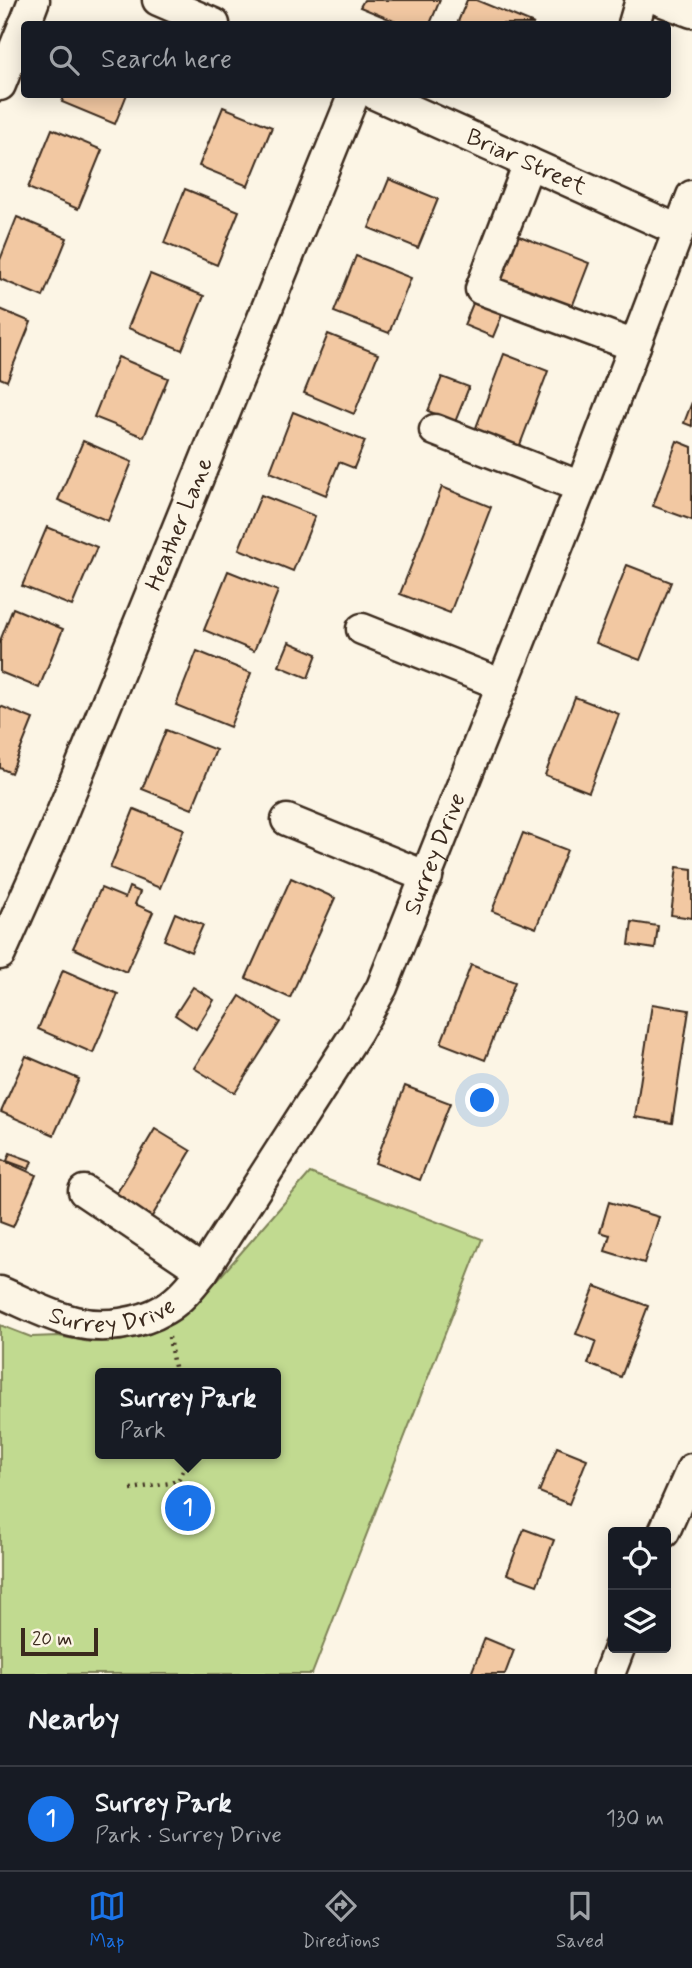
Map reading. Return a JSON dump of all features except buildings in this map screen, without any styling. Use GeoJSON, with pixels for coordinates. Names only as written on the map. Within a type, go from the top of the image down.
{"type":"FeatureCollection","features":[{"type":"Feature","properties":{"kind":"street"},"geometry":{"type":"LineString","coordinates":[[26,21],[34,0]]}},
{"type":"Feature","properties":{"kind":"street"},"geometry":{"type":"LineString","coordinates":[[158,0],[207,21]]}},
{"type":"Feature","properties":{"kind":"street"},"geometry":{"type":"LineString","coordinates":[[636,21],[641,0]]}},
{"type":"Feature","properties":{"kind":"street"},"geometry":{"type":"LineString","coordinates":[[660,0],[692,12]]}},
{"type":"Feature","properties":{"kind":"street"},"geometry":{"type":"LineString","coordinates":[[0,85],[21,32]]}},
{"type":"Feature","properties":{"kind":"street","name":"Heather Lane"},"geometry":{"type":"LineString","coordinates":[[0,954],[59,820],[352,98]]}},
{"type":"Feature","properties":{"kind":"street","name":"Briar Street"},"geometry":{"type":"LineString","coordinates":[[384,98],[678,230]]}},
{"type":"Feature","properties":{"kind":"street"},"geometry":{"type":"LineString","coordinates":[[529,163],[481,289],[635,346]]}},
{"type":"Feature","properties":{"kind":"street","name":"Surrey Drive"},"geometry":{"type":"LineString","coordinates":[[0,1292],[78,1323],[123,1323],[165,1309],[189,1289],[203,1271],[370,1009],[390,968],[427,877],[692,196]]}},
{"type":"Feature","properties":{"kind":"street"},"geometry":{"type":"LineString","coordinates":[[435,430],[581,487]]}},
{"type":"Feature","properties":{"kind":"street"},"geometry":{"type":"LineString","coordinates":[[362,629],[503,685]]}},
{"type":"Feature","properties":{"kind":"street"},"geometry":{"type":"LineString","coordinates":[[287,820],[427,877]]}},
{"type":"Feature","properties":{"kind":"street"},"geometry":{"type":"LineString","coordinates":[[84,1191],[203,1271]]}},
{"type":"Feature","properties":{"kind":"street"},"geometry":{"type":"LineString","coordinates":[[666,1527],[692,1469]]}},
{"type":"Feature","properties":{"kind":"street"},"geometry":{"type":"LineString","coordinates":[[609,1674],[617,1653]]}},
{"type":"Feature","properties":{"kind":"path"},"geometry":{"type":"LineString","coordinates":[[165,1309],[174,1368]]}},
{"type":"Feature","properties":{"kind":"path"},"geometry":{"type":"LineString","coordinates":[[131,1489],[179,1479],[184,1473],[185,1459]]}},
{"type":"Feature","properties":{"kind":"green space"},"geometry":{"type":"Polygon","coordinates":[[[310,1173],[482,1239],[312,1674],[0,1674],[0,1325],[31,1337],[58,1336],[90,1342],[121,1341],[150,1332],[178,1317],[200,1300],[310,1173]]]}},
{"type":"Feature","properties":{"kind":"place","name":"Surrey Park"},"geometry":{"type":"Point","coordinates":[188,1508]}}]}
